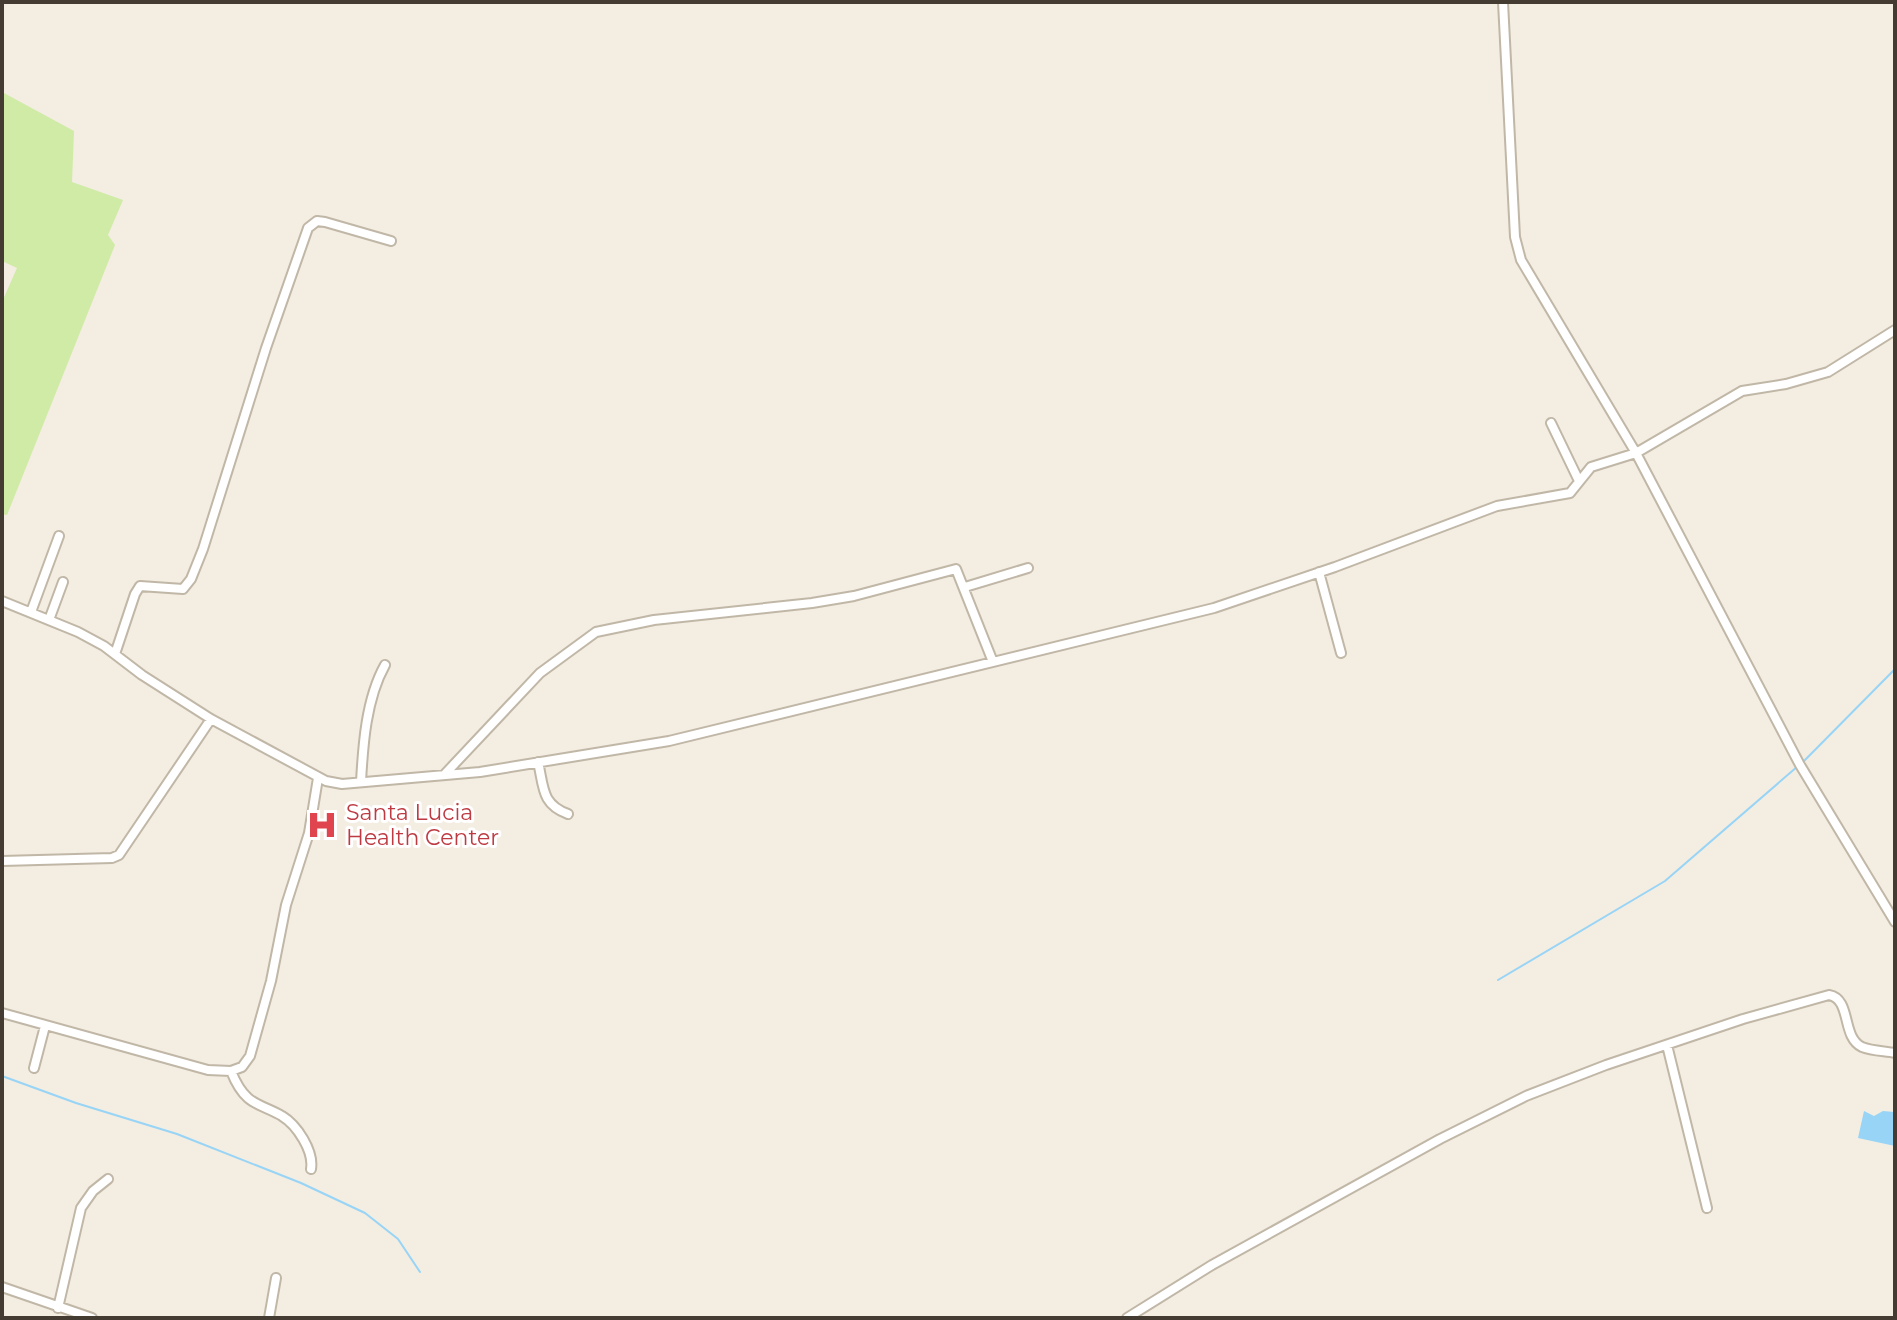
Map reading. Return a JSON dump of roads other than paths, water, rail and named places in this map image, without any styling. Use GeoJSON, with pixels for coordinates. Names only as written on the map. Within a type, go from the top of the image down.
{"type":"FeatureCollection","features":[{"type":"Feature","properties":{"kind":"street"},"geometry":{"type":"LineString","coordinates":[[1503,2],[1515,237],[1521,260],[1636,453],[1800,765],[1895,922]]}},
{"type":"Feature","properties":{"kind":"street"},"geometry":{"type":"LineString","coordinates":[[115,654],[140,586],[183,589],[191,579],[308,228],[317,221],[325,222],[391,241]]}},
{"type":"Feature","properties":{"kind":"street"},"geometry":{"type":"LineString","coordinates":[[2,601],[78,632],[211,719],[318,778],[342,784],[444,776],[669,741],[1214,608],[1497,506],[1570,493],[1591,467],[1636,453],[1742,391],[1786,384],[1828,372],[1895,330]]}},
{"type":"Feature","properties":{"kind":"street"},"geometry":{"type":"LineString","coordinates":[[1551,423],[1579,481]]}},
{"type":"Feature","properties":{"kind":"street"},"geometry":{"type":"LineString","coordinates":[[31,612],[59,536]]}},
{"type":"Feature","properties":{"kind":"street"},"geometry":{"type":"LineString","coordinates":[[965,587],[1028,568]]}},
{"type":"Feature","properties":{"kind":"street"},"geometry":{"type":"LineString","coordinates":[[444,776],[540,673],[596,632],[654,620],[826,601],[956,569],[993,662]]}},
{"type":"Feature","properties":{"kind":"street"},"geometry":{"type":"LineString","coordinates":[[1319,572],[1341,653]]}},
{"type":"Feature","properties":{"kind":"street"},"geometry":{"type":"LineString","coordinates":[[49,620],[63,582]]}},
{"type":"Feature","properties":{"kind":"street"},"geometry":{"type":"LineString","coordinates":[[41,588],[58,595]]}},
{"type":"Feature","properties":{"kind":"street"},"geometry":{"type":"LineString","coordinates":[[361,782],[371,707],[385,665]]}},
{"type":"Feature","properties":{"kind":"street"},"geometry":{"type":"LineString","coordinates":[[2,861],[112,858],[119,855],[211,719]]}},
{"type":"Feature","properties":{"kind":"street"},"geometry":{"type":"LineString","coordinates":[[538,762],[547,802],[568,814]]}},
{"type":"Feature","properties":{"kind":"street"},"geometry":{"type":"LineString","coordinates":[[2,1013],[208,1070],[231,1071],[242,1067],[250,1056],[271,981],[286,905],[309,833],[318,778]]}},
{"type":"Feature","properties":{"kind":"street"},"geometry":{"type":"LineString","coordinates":[[1127,1318],[1212,1265],[1474,1120],[1526,1096],[1667,1045],[1834,995],[1841,1001],[1854,1040],[1862,1047],[1895,1053]]}},
{"type":"Feature","properties":{"kind":"street"},"geometry":{"type":"LineString","coordinates":[[34,1068],[45,1026]]}},
{"type":"Feature","properties":{"kind":"street"},"geometry":{"type":"LineString","coordinates":[[1667,1045],[1707,1208]]}},
{"type":"Feature","properties":{"kind":"street"},"geometry":{"type":"LineString","coordinates":[[231,1071],[237,1086],[248,1098],[284,1117],[292,1125],[313,1159],[311,1169]]}},
{"type":"Feature","properties":{"kind":"street"},"geometry":{"type":"LineString","coordinates":[[58,1308],[81,1208],[93,1191],[108,1179]]}},
{"type":"Feature","properties":{"kind":"street"},"geometry":{"type":"LineString","coordinates":[[269,1318],[276,1278]]}},
{"type":"Feature","properties":{"kind":"street"},"geometry":{"type":"LineString","coordinates":[[2,1287],[92,1318]]}},
{"type":"Feature","properties":{"kind":"water"},"geometry":{"type":"Polygon","coordinates":[[[1864,1111],[1874,1116],[1883,1111],[1894,1112],[1895,1146],[1858,1138],[1864,1111]]]}},
{"type":"Feature","properties":{"kind":"waterway"},"geometry":{"type":"LineString","coordinates":[[1803,762],[1895,669]]}},
{"type":"Feature","properties":{"kind":"waterway"},"geometry":{"type":"LineString","coordinates":[[1498,980],[1665,881],[1798,766]]}},
{"type":"Feature","properties":{"kind":"waterway"},"geometry":{"type":"LineString","coordinates":[[2,1076],[177,1134],[301,1183],[365,1213],[398,1239],[420,1272]]}},
{"type":"Feature","properties":{"kind":"place","name":"Santa Lucia Health Center"},"geometry":{"type":"Point","coordinates":[322,825]}}]}
